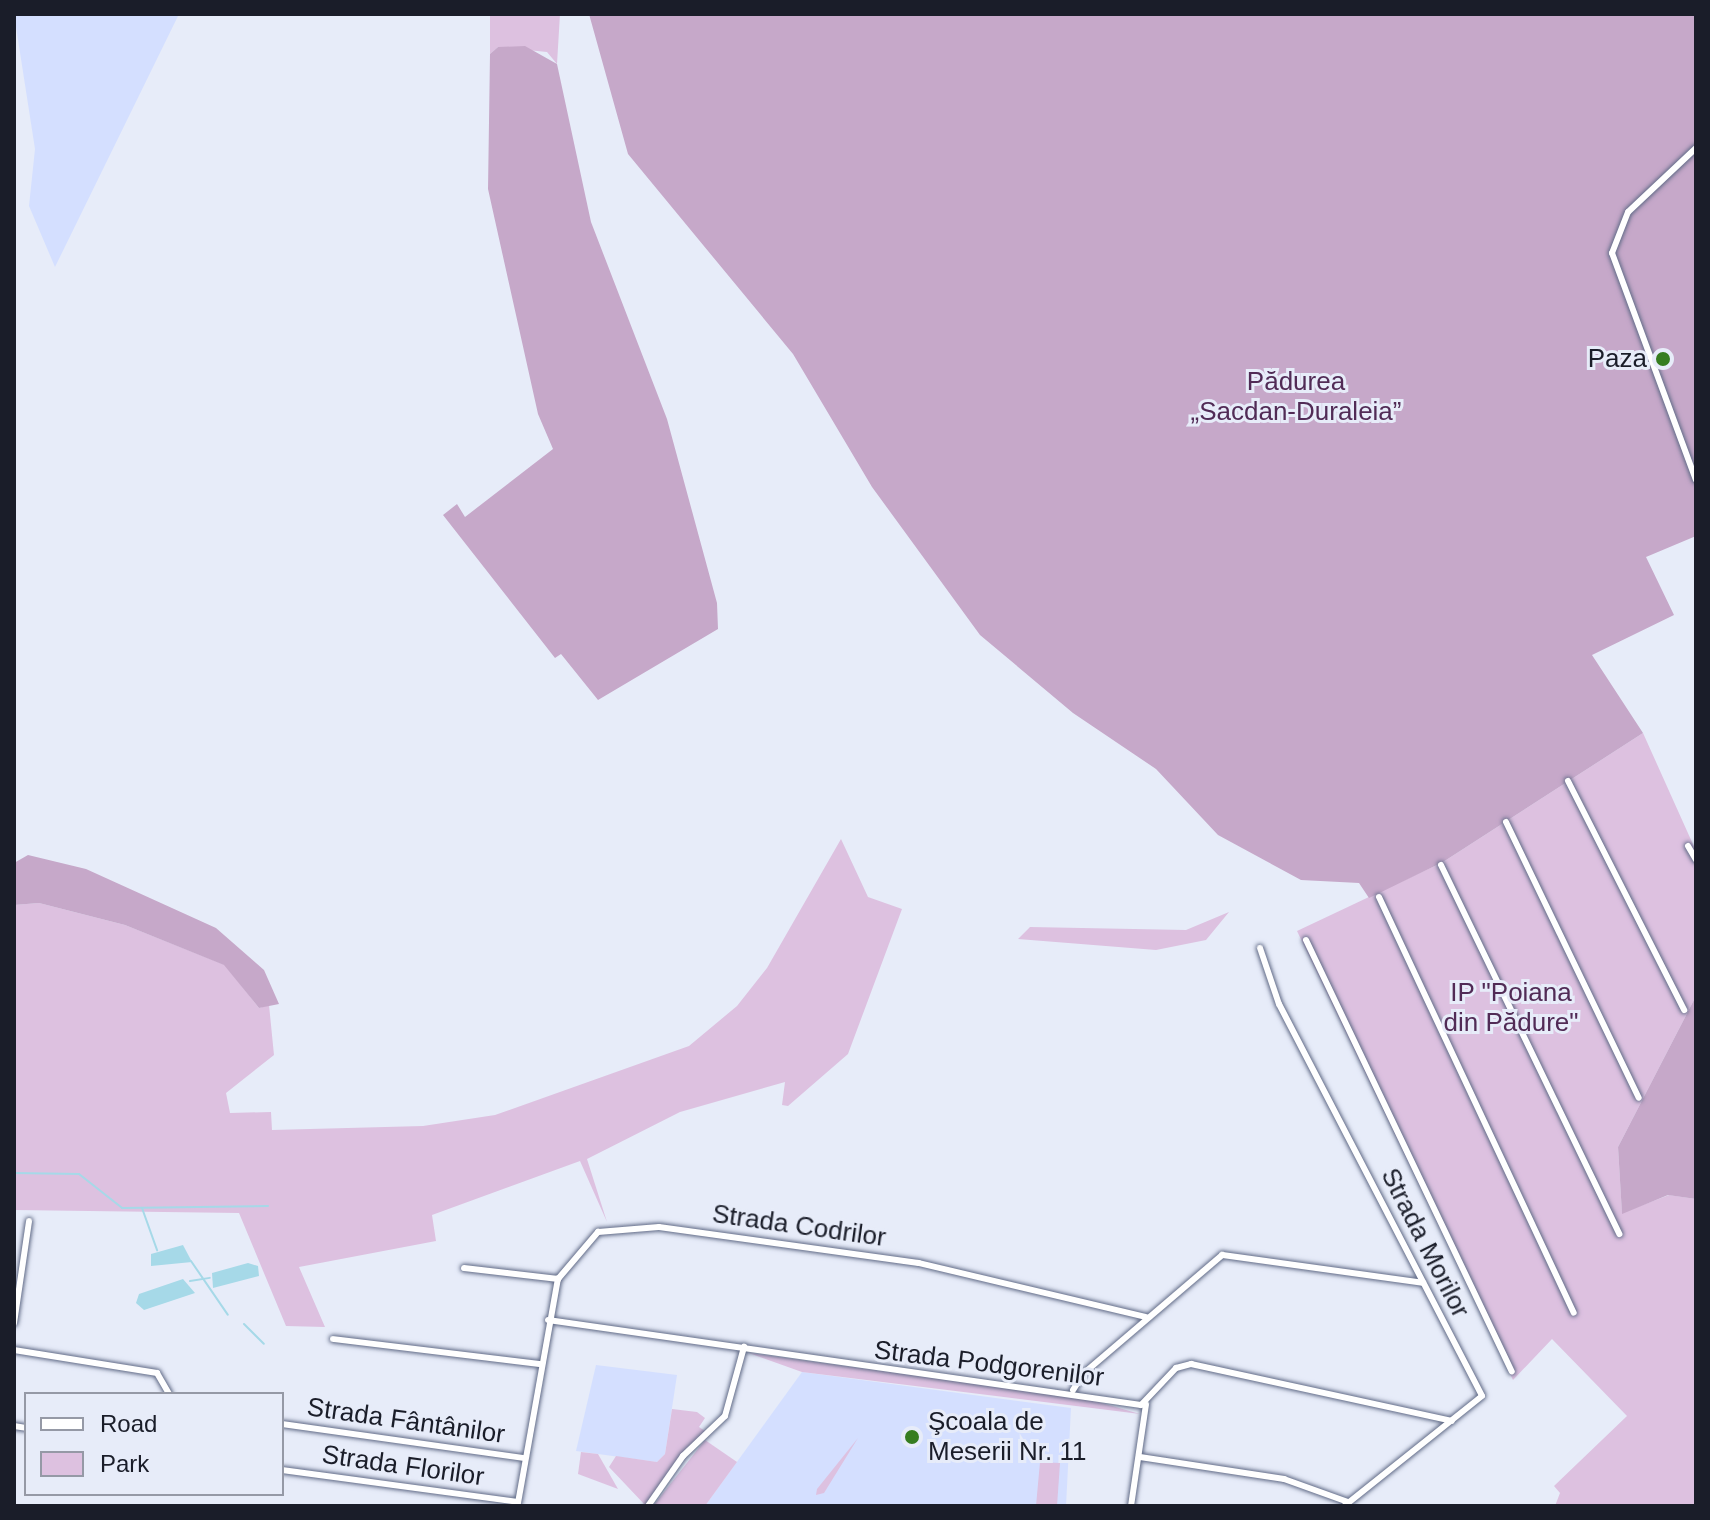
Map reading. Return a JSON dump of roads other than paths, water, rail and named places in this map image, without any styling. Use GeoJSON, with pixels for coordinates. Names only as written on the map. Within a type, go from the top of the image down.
{"type":"FeatureCollection","features":[{"type":"Feature","properties":{"kind":"street"},"geometry":{"type":"LineString","coordinates":[[1696,148],[1628,212],[1612,253],[1696,480]]}},
{"type":"Feature","properties":{"kind":"street"},"geometry":{"type":"LineString","coordinates":[[1568,781],[1684,1010]]}},
{"type":"Feature","properties":{"kind":"street"},"geometry":{"type":"LineString","coordinates":[[1506,822],[1639,1098]]}},
{"type":"Feature","properties":{"kind":"street"},"geometry":{"type":"LineString","coordinates":[[1688,846],[1696,860]]}},
{"type":"Feature","properties":{"kind":"street"},"geometry":{"type":"LineString","coordinates":[[1441,865],[1619,1234]]}},
{"type":"Feature","properties":{"kind":"street"},"geometry":{"type":"LineString","coordinates":[[1379,897],[1574,1313]]}},
{"type":"Feature","properties":{"kind":"street"},"geometry":{"type":"LineString","coordinates":[[1306,940],[1512,1371]]}},
{"type":"Feature","properties":{"kind":"street","name":"Strada Morilor"},"geometry":{"type":"LineString","coordinates":[[1260,948],[1279,1004],[1482,1396],[1346,1504]]}},
{"type":"Feature","properties":{"kind":"street"},"geometry":{"type":"LineString","coordinates":[[14,1323],[29,1221]]}},
{"type":"Feature","properties":{"kind":"street","name":"Strada Codrilor"},"geometry":{"type":"LineString","coordinates":[[558,1279],[598,1232],[642,1226],[919,1263],[1146,1317]]}},
{"type":"Feature","properties":{"kind":"street"},"geometry":{"type":"LineString","coordinates":[[1073,1390],[1146,1317],[1222,1255],[1423,1283]]}},
{"type":"Feature","properties":{"kind":"street"},"geometry":{"type":"LineString","coordinates":[[464,1268],[558,1279],[548,1320],[518,1504]]}},
{"type":"Feature","properties":{"kind":"street"},"geometry":{"type":"LineString","coordinates":[[14,1275],[23,1276]]}},
{"type":"Feature","properties":{"kind":"street","name":"Strada Podgorenilor"},"geometry":{"type":"LineString","coordinates":[[548,1320],[1073,1390],[1146,1404]]}},
{"type":"Feature","properties":{"kind":"street"},"geometry":{"type":"LineString","coordinates":[[333,1339],[541,1364]]}},
{"type":"Feature","properties":{"kind":"street"},"geometry":{"type":"LineString","coordinates":[[648,1506],[683,1456],[725,1416],[744,1347]]}},
{"type":"Feature","properties":{"kind":"street"},"geometry":{"type":"LineString","coordinates":[[14,1350],[157,1373],[168,1392]]}},
{"type":"Feature","properties":{"kind":"street"},"geometry":{"type":"LineString","coordinates":[[1131,1506],[1146,1404],[1176,1368],[1191,1364],[1452,1421]]}},
{"type":"Feature","properties":{"kind":"street","name":"Strada Fântânilor"},"geometry":{"type":"LineString","coordinates":[[284,1424],[525,1458]]}},
{"type":"Feature","properties":{"kind":"street"},"geometry":{"type":"LineString","coordinates":[[1140,1457],[1284,1479],[1346,1504]]}},
{"type":"Feature","properties":{"kind":"street","name":"Strada Florilor"},"geometry":{"type":"LineString","coordinates":[[284,1470],[518,1504]]}},
{"type":"Feature","properties":{"kind":"waterway"},"geometry":{"type":"LineString","coordinates":[[14,1173],[79,1174],[122,1208],[268,1206]]}},
{"type":"Feature","properties":{"kind":"waterway"},"geometry":{"type":"LineString","coordinates":[[142,1208],[157,1250]]}},
{"type":"Feature","properties":{"kind":"waterway"},"geometry":{"type":"LineString","coordinates":[[191,1261],[228,1315]]}},
{"type":"Feature","properties":{"kind":"waterway"},"geometry":{"type":"LineString","coordinates":[[190,1281],[210,1278]]}},
{"type":"Feature","properties":{"kind":"waterway"},"geometry":{"type":"LineString","coordinates":[[244,1324],[264,1344]]}},
{"type":"Feature","properties":{"kind":"place","name":"Paza"},"geometry":{"type":"Point","coordinates":[1663,359]}},
{"type":"Feature","properties":{"kind":"place","name":"Şcoala de Meserii Nr. 11"},"geometry":{"type":"Point","coordinates":[912,1437]}},
{"type":"Feature","properties":{"kind":"park label","name":"Pădurea „Sacdan-Duraleia”"},"geometry":{"type":"Point","coordinates":[1296,397]}},
{"type":"Feature","properties":{"kind":"park label","name":"IP \"Poiana din Pădure\""},"geometry":{"type":"Point","coordinates":[1511,1008]}}]}
